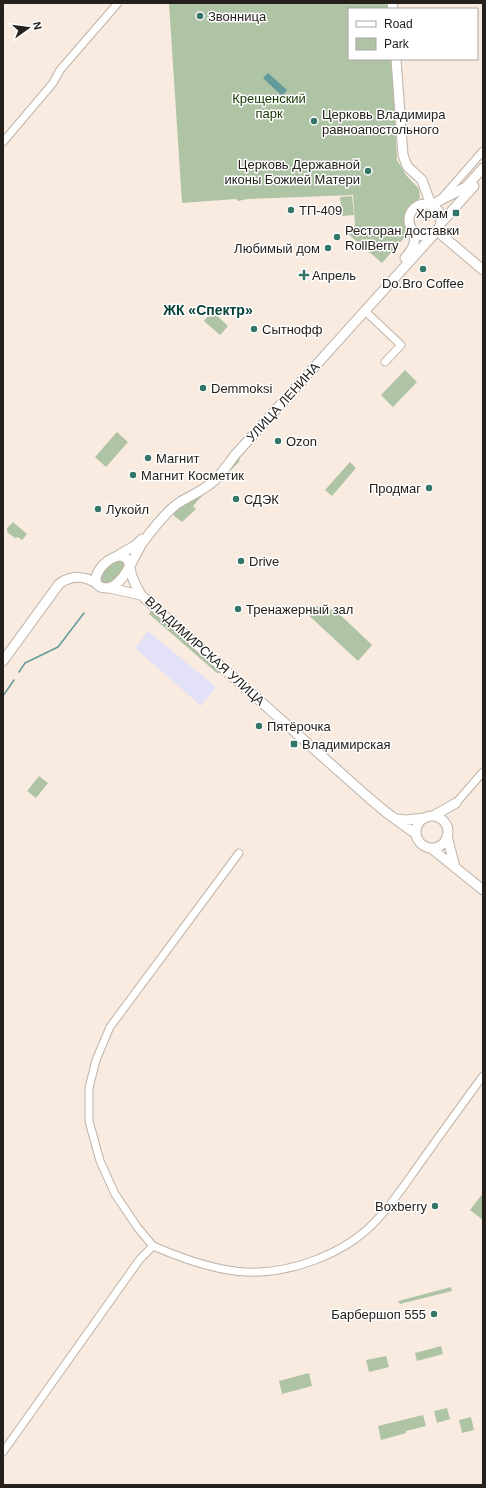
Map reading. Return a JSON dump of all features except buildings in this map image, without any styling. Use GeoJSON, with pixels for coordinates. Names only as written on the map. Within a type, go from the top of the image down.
{"type":"FeatureCollection","features":[{"type":"Feature","properties":{"kind":"street"},"geometry":{"type":"LineString","coordinates":[[3,142],[53,84],[60,70],[118,3]]}},
{"type":"Feature","properties":{"kind":"street"},"geometry":{"type":"LineString","coordinates":[[396,60],[403,155],[407,166],[422,180],[431,205],[439,213],[438,229]]}},
{"type":"Feature","properties":{"kind":"street"},"geometry":{"type":"LineString","coordinates":[[440,200],[483,151]]}},
{"type":"Feature","properties":{"kind":"street"},"geometry":{"type":"LineString","coordinates":[[468,189],[483,168]]}},
{"type":"Feature","properties":{"kind":"street"},"geometry":{"type":"LineString","coordinates":[[438,229],[426,236],[421,236],[413,230],[409,220],[412,211],[421,205],[431,205],[468,189],[483,176]]}},
{"type":"Feature","properties":{"kind":"street","name":"УЛИЦА ЛЕНИНА"},"geometry":{"type":"LineString","coordinates":[[130,567],[144,541],[168,513],[180,502],[200,492],[214,481],[235,455],[438,229],[468,189]]}},
{"type":"Feature","properties":{"kind":"street"},"geometry":{"type":"LineString","coordinates":[[438,229],[483,270]]}},
{"type":"Feature","properties":{"kind":"street","name":"УЛИЦА ЛЕНИНА"},"geometry":{"type":"LineString","coordinates":[[117,556],[136,545],[170,507],[212,479],[412,250],[415,241],[413,230]]}},
{"type":"Feature","properties":{"kind":"street"},"geometry":{"type":"LineString","coordinates":[[365,311],[401,345],[385,362]]}},
{"type":"Feature","properties":{"kind":"street"},"geometry":{"type":"LineString","coordinates":[[5,654],[59,584],[66,579],[75,577],[87,578],[99,570],[108,561],[117,556],[123,556],[128,560],[130,567],[114,586],[109,588]]}},
{"type":"Feature","properties":{"kind":"street","name":"ВЛАДИМИРСКАЯ УЛИЦА"},"geometry":{"type":"LineString","coordinates":[[130,567],[136,586],[141,595],[369,798],[416,834]]}},
{"type":"Feature","properties":{"kind":"street"},"geometry":{"type":"LineString","coordinates":[[98,585],[96,580],[99,570]]}},
{"type":"Feature","properties":{"kind":"street","name":"ВЛАДИМИРСКАЯ УЛИЦА"},"geometry":{"type":"LineString","coordinates":[[87,578],[103,588],[141,595]]}},
{"type":"Feature","properties":{"kind":"street"},"geometry":{"type":"LineString","coordinates":[[455,867],[447,836],[446,825],[456,802],[483,772]]}},
{"type":"Feature","properties":{"kind":"street"},"geometry":{"type":"LineString","coordinates":[[456,802],[421,820],[417,827],[416,834],[421,844],[431,848],[483,890]]}},
{"type":"Feature","properties":{"kind":"street"},"geometry":{"type":"LineString","coordinates":[[395,818],[405,820],[429,817],[442,820],[446,825]]}},
{"type":"Feature","properties":{"kind":"street"},"geometry":{"type":"LineString","coordinates":[[431,848],[438,847],[444,842],[447,836]]}},
{"type":"Feature","properties":{"kind":"street"},"geometry":{"type":"LineString","coordinates":[[239,853],[110,1026],[96,1060],[89,1088],[89,1121],[100,1161],[114,1194],[138,1228],[153,1246],[212,1267],[245,1272],[266,1272],[289,1268],[326,1256],[346,1244],[373,1224],[396,1198],[483,1076]]}},
{"type":"Feature","properties":{"kind":"street"},"geometry":{"type":"LineString","coordinates":[[3,1452],[140,1259],[153,1246]]}},
{"type":"Feature","properties":{"kind":"shaded area"},"geometry":{"type":"Polygon","coordinates":[[[148,631],[216,687],[201,706],[135,648],[148,631]]]}},
{"type":"Feature","properties":{"kind":"green space","name":"Крещенский парк"},"geometry":{"type":"Polygon","coordinates":[[[169,3],[390,3],[390,8],[348,8],[348,60],[392,60],[397,160],[406,175],[419,189],[420,198],[410,210],[406,218],[406,233],[404,238],[382,263],[347,233],[355,225],[353,195],[248,199],[238,201],[236,199],[182,203],[169,3]]]}},
{"type":"Feature","properties":{"kind":"green space"},"geometry":{"type":"Polygon","coordinates":[[[352,196],[354,215],[342,216],[340,197],[352,196]]]}},
{"type":"Feature","properties":{"kind":"green space"},"geometry":{"type":"Polygon","coordinates":[[[212,311],[228,326],[220,335],[204,321],[212,311]]]}},
{"type":"Feature","properties":{"kind":"green space"},"geometry":{"type":"Polygon","coordinates":[[[405,370],[417,382],[393,407],[381,395],[405,370]]]}},
{"type":"Feature","properties":{"kind":"green space"},"geometry":{"type":"Polygon","coordinates":[[[117,432],[128,442],[106,467],[95,457],[117,432]]]}},
{"type":"Feature","properties":{"kind":"green space"},"geometry":{"type":"Polygon","coordinates":[[[237,456],[240,457],[239,462],[231,470],[228,467],[193,506],[196,509],[182,522],[174,516],[173,512],[183,501],[237,456]]]}},
{"type":"Feature","properties":{"kind":"green space"},"geometry":{"type":"Polygon","coordinates":[[[350,462],[356,468],[332,496],[325,490],[350,462]]]}},
{"type":"Feature","properties":{"kind":"green space"},"geometry":{"type":"Polygon","coordinates":[[[13,522],[27,534],[22,540],[18,537],[15,538],[7,532],[7,528],[13,522]]]}},
{"type":"Feature","properties":{"kind":"green space"},"geometry":{"type":"Polygon","coordinates":[[[115,560],[125,560],[125,567],[111,583],[107,585],[100,582],[99,575],[115,560]]]}},
{"type":"Feature","properties":{"kind":"green space"},"geometry":{"type":"Polygon","coordinates":[[[323,605],[329,611],[333,608],[372,645],[358,661],[303,610],[323,605]]]}},
{"type":"Feature","properties":{"kind":"green space"},"geometry":{"type":"Polygon","coordinates":[[[152,610],[221,671],[221,673],[217,673],[149,614],[152,610]]]}},
{"type":"Feature","properties":{"kind":"green space"},"geometry":{"type":"Polygon","coordinates":[[[39,776],[48,783],[36,798],[27,791],[39,776]]]}},
{"type":"Feature","properties":{"kind":"green space"},"geometry":{"type":"Polygon","coordinates":[[[483,1193],[483,1220],[470,1210],[483,1193]]]}},
{"type":"Feature","properties":{"kind":"green space"},"geometry":{"type":"Polygon","coordinates":[[[451,1287],[452,1291],[400,1304],[398,1301],[451,1287]]]}},
{"type":"Feature","properties":{"kind":"green space"},"geometry":{"type":"Polygon","coordinates":[[[441,1346],[443,1354],[417,1361],[415,1353],[441,1346]]]}},
{"type":"Feature","properties":{"kind":"green space"},"geometry":{"type":"Polygon","coordinates":[[[386,1356],[389,1367],[369,1372],[366,1360],[386,1356]]]}},
{"type":"Feature","properties":{"kind":"green space"},"geometry":{"type":"Polygon","coordinates":[[[309,1373],[312,1386],[282,1394],[279,1381],[309,1373]]]}},
{"type":"Feature","properties":{"kind":"green space"},"geometry":{"type":"Polygon","coordinates":[[[447,1408],[450,1419],[437,1423],[434,1411],[447,1408]]]}},
{"type":"Feature","properties":{"kind":"green space"},"geometry":{"type":"Polygon","coordinates":[[[423,1415],[426,1426],[381,1440],[378,1426],[423,1415]]]}},
{"type":"Feature","properties":{"kind":"green space"},"geometry":{"type":"Polygon","coordinates":[[[471,1417],[474,1430],[462,1433],[459,1420],[471,1417]]]}},
{"type":"Feature","properties":{"kind":"water"},"geometry":{"type":"Polygon","coordinates":[[[268,73],[287,90],[282,96],[263,78],[268,73]]]}},
{"type":"Feature","properties":{"kind":"waterway"},"geometry":{"type":"LineString","coordinates":[[19,672],[25,663],[58,647],[84,613]]}},
{"type":"Feature","properties":{"kind":"waterway"},"geometry":{"type":"LineString","coordinates":[[3,696],[14,680]]}},
{"type":"Feature","properties":{"kind":"place","name":"Звонница"},"geometry":{"type":"Point","coordinates":[200,16]}},
{"type":"Feature","properties":{"kind":"place","name":"Церковь Владимира равноапостольного"},"geometry":{"type":"Point","coordinates":[314,121]}},
{"type":"Feature","properties":{"kind":"place","name":"Церковь Державной иконы Божией Матери"},"geometry":{"type":"Point","coordinates":[368,171]}},
{"type":"Feature","properties":{"kind":"place","name":"ТП-409"},"geometry":{"type":"Point","coordinates":[291,210]}},
{"type":"Feature","properties":{"kind":"place","name":"Храм"},"geometry":{"type":"Point","coordinates":[456,213]}},
{"type":"Feature","properties":{"kind":"place","name":"Ресторан доставки RollBerry"},"geometry":{"type":"Point","coordinates":[337,237]}},
{"type":"Feature","properties":{"kind":"place","name":"Любимый дом"},"geometry":{"type":"Point","coordinates":[328,248]}},
{"type":"Feature","properties":{"kind":"place","name":"Do.Bro Coffee"},"geometry":{"type":"Point","coordinates":[423,269]}},
{"type":"Feature","properties":{"kind":"place","name":"Апрель"},"geometry":{"type":"Point","coordinates":[304,275]}},
{"type":"Feature","properties":{"kind":"place","name":"Сытнофф"},"geometry":{"type":"Point","coordinates":[254,329]}},
{"type":"Feature","properties":{"kind":"place","name":"Demmoksi"},"geometry":{"type":"Point","coordinates":[203,388]}},
{"type":"Feature","properties":{"kind":"place","name":"Ozon"},"geometry":{"type":"Point","coordinates":[278,441]}},
{"type":"Feature","properties":{"kind":"place","name":"Магнит"},"geometry":{"type":"Point","coordinates":[148,458]}},
{"type":"Feature","properties":{"kind":"place","name":"Магнит Косметик"},"geometry":{"type":"Point","coordinates":[133,475]}},
{"type":"Feature","properties":{"kind":"place","name":"Продмаг"},"geometry":{"type":"Point","coordinates":[429,488]}},
{"type":"Feature","properties":{"kind":"place","name":"СДЭК"},"geometry":{"type":"Point","coordinates":[236,499]}},
{"type":"Feature","properties":{"kind":"place","name":"Лукойл"},"geometry":{"type":"Point","coordinates":[98,509]}},
{"type":"Feature","properties":{"kind":"place","name":"Drive"},"geometry":{"type":"Point","coordinates":[241,561]}},
{"type":"Feature","properties":{"kind":"place","name":"Тренажерный зал"},"geometry":{"type":"Point","coordinates":[238,609]}},
{"type":"Feature","properties":{"kind":"place","name":"Пятёрочка"},"geometry":{"type":"Point","coordinates":[259,726]}},
{"type":"Feature","properties":{"kind":"place","name":"Владимирская"},"geometry":{"type":"Point","coordinates":[294,744]}},
{"type":"Feature","properties":{"kind":"place","name":"Boxberry"},"geometry":{"type":"Point","coordinates":[435,1206]}},
{"type":"Feature","properties":{"kind":"place","name":"Барбершоп 555"},"geometry":{"type":"Point","coordinates":[434,1314]}},
{"type":"Feature","properties":{"kind":"district","name":"ЖК «Спектр»"},"geometry":{"type":"Point","coordinates":[208,310]}}]}
